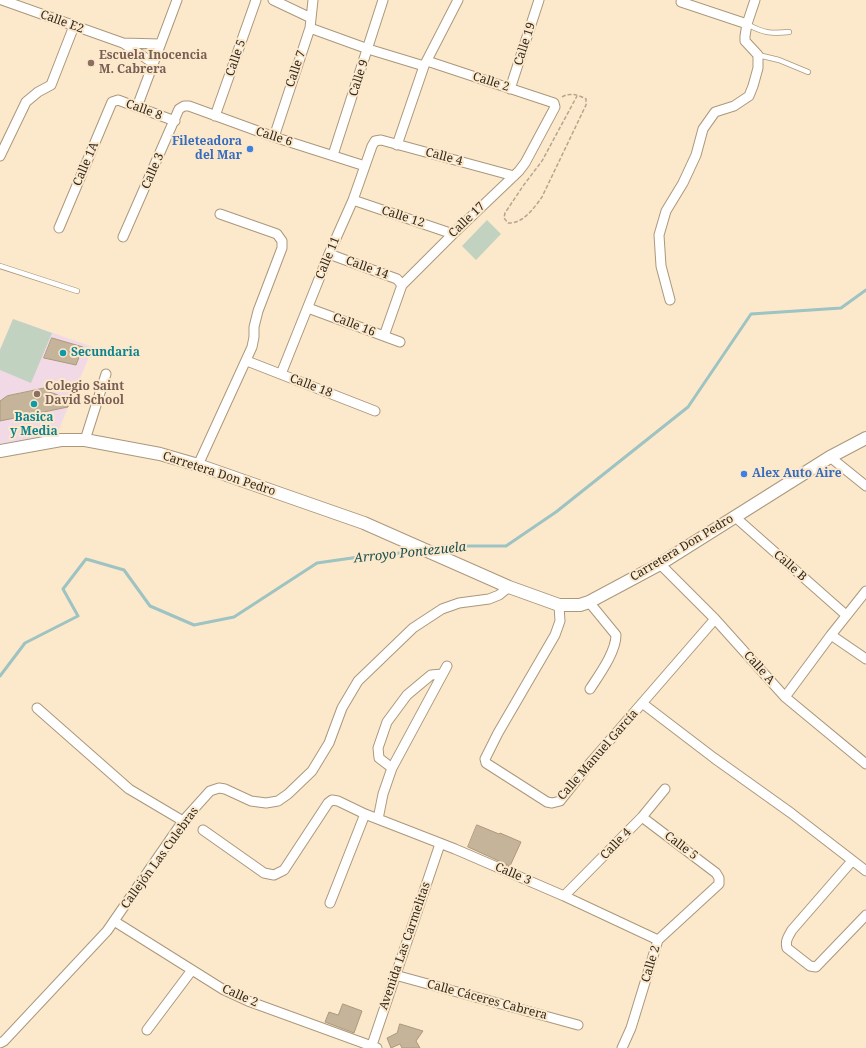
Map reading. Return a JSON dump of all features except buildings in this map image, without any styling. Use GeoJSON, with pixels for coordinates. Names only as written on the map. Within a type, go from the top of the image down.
{"type":"FeatureCollection","features":[{"type":"Feature","properties":{"kind":"street","name":"Calle E2"},"geometry":{"type":"LineString","coordinates":[[2,0],[123,43],[153,63]]}},
{"type":"Feature","properties":{"kind":"street"},"geometry":{"type":"LineString","coordinates":[[137,107],[177,0]]}},
{"type":"Feature","properties":{"kind":"street","name":"Calle 5"},"geometry":{"type":"LineString","coordinates":[[215,116],[256,0]]}},
{"type":"Feature","properties":{"kind":"street"},"geometry":{"type":"LineString","coordinates":[[273,0],[310,18]]}},
{"type":"Feature","properties":{"kind":"street","name":"Calle 7"},"geometry":{"type":"LineString","coordinates":[[274,137],[310,28],[313,0]]}},
{"type":"Feature","properties":{"kind":"street","name":"Calle 9"},"geometry":{"type":"LineString","coordinates":[[333,155],[383,0]]}},
{"type":"Feature","properties":{"kind":"street"},"geometry":{"type":"LineString","coordinates":[[397,145],[425,64],[458,0]]}},
{"type":"Feature","properties":{"kind":"street","name":"Calle 19"},"geometry":{"type":"LineString","coordinates":[[510,89],[539,0]]}},
{"type":"Feature","properties":{"kind":"street"},"geometry":{"type":"LineString","coordinates":[[670,300],[661,266],[659,235],[666,211],[696,155],[703,129],[715,112],[734,106],[749,96],[758,68],[758,55],[746,41],[747,24],[755,0]]}},
{"type":"Feature","properties":{"kind":"street"},"geometry":{"type":"LineString","coordinates":[[681,2],[747,24]]}},
{"type":"Feature","properties":{"kind":"street"},"geometry":{"type":"LineString","coordinates":[[0,156],[26,102],[38,92],[51,85],[74,26]]}},
{"type":"Feature","properties":{"kind":"street","name":"Calle 2"},"geometry":{"type":"LineString","coordinates":[[310,28],[368,49],[510,89],[551,102],[555,105]]}},
{"type":"Feature","properties":{"kind":"street","name":"Calle E2"},"geometry":{"type":"LineString","coordinates":[[123,43],[160,44]]}},
{"type":"Feature","properties":{"kind":"street","name":"Calle 8"},"geometry":{"type":"LineString","coordinates":[[114,101],[118,100],[175,121]]}},
{"type":"Feature","properties":{"kind":"street","name":"Calle 1A"},"geometry":{"type":"LineString","coordinates":[[59,228],[111,104],[114,101]]}},
{"type":"Feature","properties":{"kind":"street","name":"Calle 17"},"geometry":{"type":"LineString","coordinates":[[384,336],[402,285],[514,176],[525,163],[555,110],[555,105]]}},
{"type":"Feature","properties":{"kind":"street","name":"Calle 6"},"geometry":{"type":"LineString","coordinates":[[184,106],[189,106],[274,137],[365,166]]}},
{"type":"Feature","properties":{"kind":"street","name":"Calle 3"},"geometry":{"type":"LineString","coordinates":[[123,237],[180,109],[184,106]]}},
{"type":"Feature","properties":{"kind":"street","name":"Calle 4"},"geometry":{"type":"LineString","coordinates":[[375,141],[381,140],[514,176]]}},
{"type":"Feature","properties":{"kind":"street","name":"Calle 11"},"geometry":{"type":"LineString","coordinates":[[281,374],[329,254],[353,200],[375,141]]}},
{"type":"Feature","properties":{"kind":"street","name":"Calle 12"},"geometry":{"type":"LineString","coordinates":[[353,200],[453,234]]}},
{"type":"Feature","properties":{"kind":"street"},"geometry":{"type":"LineString","coordinates":[[198,465],[247,361],[252,347],[254,327],[258,311],[282,252],[282,241],[277,234],[220,214]]}},
{"type":"Feature","properties":{"kind":"street","name":"Calle 14"},"geometry":{"type":"LineString","coordinates":[[329,254],[397,279],[402,285]]}},
{"type":"Feature","properties":{"kind":"street","name":"Calle 16"},"geometry":{"type":"LineString","coordinates":[[308,308],[400,342]]}},
{"type":"Feature","properties":{"kind":"street","name":"Calle 18"},"geometry":{"type":"LineString","coordinates":[[247,361],[375,411]]}},
{"type":"Feature","properties":{"kind":"street"},"geometry":{"type":"LineString","coordinates":[[85,440],[106,374]]}},
{"type":"Feature","properties":{"kind":"street","name":"Carretera Don Pedro"},"geometry":{"type":"LineString","coordinates":[[0,451],[61,440],[85,440],[160,454],[198,465],[364,523],[509,587],[559,605],[580,605],[589,602],[660,564],[734,516],[830,457],[866,438]]}},
{"type":"Feature","properties":{"kind":"street"},"geometry":{"type":"LineString","coordinates":[[830,457],[866,486]]}},
{"type":"Feature","properties":{"kind":"street","name":"Calle B"},"geometry":{"type":"LineString","coordinates":[[734,516],[846,615]]}},
{"type":"Feature","properties":{"kind":"street","name":"Calle A"},"geometry":{"type":"LineString","coordinates":[[660,564],[715,619],[785,697],[866,764]]}},
{"type":"Feature","properties":{"kind":"street","name":"Callejón Las Culebras"},"geometry":{"type":"LineString","coordinates":[[0,1043],[4,1041],[47,996],[107,931],[183,821],[210,791],[219,788],[225,789],[251,801],[266,803],[278,801],[312,771],[329,743],[342,708],[358,681],[413,628],[442,610],[459,603],[489,600],[509,587]]}},
{"type":"Feature","properties":{"kind":"street"},"geometry":{"type":"LineString","coordinates":[[785,697],[846,615],[866,592]]}},
{"type":"Feature","properties":{"kind":"street"},"geometry":{"type":"LineString","coordinates":[[589,602],[616,635],[616,642],[608,659],[590,689]]}},
{"type":"Feature","properties":{"kind":"street","name":"Calle Manuel García"},"geometry":{"type":"LineString","coordinates":[[559,605],[560,621],[555,636],[498,733],[485,759],[486,763],[547,802],[557,803],[715,619]]}},
{"type":"Feature","properties":{"kind":"street"},"geometry":{"type":"LineString","coordinates":[[831,635],[866,659]]}},
{"type":"Feature","properties":{"kind":"street"},"geometry":{"type":"LineString","coordinates":[[378,819],[383,794],[392,768],[447,666]]}},
{"type":"Feature","properties":{"kind":"street"},"geometry":{"type":"LineString","coordinates":[[392,768],[380,758],[378,748],[387,722],[407,695],[431,676],[442,674]]}},
{"type":"Feature","properties":{"kind":"street"},"geometry":{"type":"LineString","coordinates":[[642,703],[714,758],[791,813],[866,871]]}},
{"type":"Feature","properties":{"kind":"street"},"geometry":{"type":"LineString","coordinates":[[37,708],[129,789],[183,821]]}},
{"type":"Feature","properties":{"kind":"street","name":"Calle 4"},"geometry":{"type":"LineString","coordinates":[[564,896],[642,817],[665,789]]}},
{"type":"Feature","properties":{"kind":"street","name":"Calle 3"},"geometry":{"type":"LineString","coordinates":[[203,830],[264,873],[274,875],[284,870],[328,803],[332,800],[338,800],[366,814],[564,896],[658,940]]}},
{"type":"Feature","properties":{"kind":"street"},"geometry":{"type":"LineString","coordinates":[[330,903],[366,814]]}},
{"type":"Feature","properties":{"kind":"street","name":"Calle 5"},"geometry":{"type":"LineString","coordinates":[[642,817],[716,873],[719,878]]}},
{"type":"Feature","properties":{"kind":"street","name":"Avenida Las Carmelitas"},"geometry":{"type":"LineString","coordinates":[[373,1047],[395,975],[440,844]]}},
{"type":"Feature","properties":{"kind":"street"},"geometry":{"type":"LineString","coordinates":[[852,861],[792,930],[787,939],[787,948],[810,966],[816,967],[866,915]]}},
{"type":"Feature","properties":{"kind":"street","name":"Calle 2"},"geometry":{"type":"LineString","coordinates":[[622,1048],[631,1028],[658,940],[719,884],[719,878]]}},
{"type":"Feature","properties":{"kind":"street","name":"Calle 2"},"geometry":{"type":"LineString","coordinates":[[114,921],[224,990],[248,1001],[373,1047]]}},
{"type":"Feature","properties":{"kind":"street"},"geometry":{"type":"LineString","coordinates":[[147,1030],[192,970]]}},
{"type":"Feature","properties":{"kind":"street","name":"Calle Cáceres Cabrera"},"geometry":{"type":"LineString","coordinates":[[395,975],[578,1025]]}},
{"type":"Feature","properties":{"kind":"lane"},"geometry":{"type":"LineString","coordinates":[[747,24],[759,31],[775,33],[789,32]]}},
{"type":"Feature","properties":{"kind":"lane"},"geometry":{"type":"LineString","coordinates":[[758,55],[779,60],[808,72]]}},
{"type":"Feature","properties":{"kind":"lane"},"geometry":{"type":"LineString","coordinates":[[0,266],[77,291]]}},
{"type":"Feature","properties":{"kind":"path"},"geometry":{"type":"LineString","coordinates":[[555,105],[565,95],[570,94],[577,96],[586,99],[586,106],[542,197],[536,205],[519,221],[508,223],[504,218],[505,214],[523,186],[542,161],[577,96]]}},
{"type":"Feature","properties":{"kind":"shaded area","name":"Colegio Saint David School"},"geometry":{"type":"Polygon","coordinates":[[[13,319],[93,347],[55,439],[0,450],[0,349],[13,319]]]}},
{"type":"Feature","properties":{"kind":"green space"},"geometry":{"type":"Polygon","coordinates":[[[487,220],[501,234],[476,260],[462,246],[487,220]]]}},
{"type":"Feature","properties":{"kind":"green space"},"geometry":{"type":"Polygon","coordinates":[[[13,319],[52,333],[31,383],[0,370],[0,350],[13,319]]]}},
{"type":"Feature","properties":{"kind":"waterway","name":"Arroyo Pontezuela"},"geometry":{"type":"LineString","coordinates":[[433,548],[446,546],[506,546],[556,512],[688,407],[751,314],[841,308],[866,290]]}},
{"type":"Feature","properties":{"kind":"waterway","name":"Arroyo Pontezuela"},"geometry":{"type":"LineString","coordinates":[[0,676],[25,643],[78,616],[63,589],[86,559],[124,570],[150,606],[194,625],[234,617],[317,563],[415,551]]}},
{"type":"Feature","properties":{"kind":"place","name":"Escuela Inocencia M. Cabrera"},"geometry":{"type":"Point","coordinates":[91,63]}},
{"type":"Feature","properties":{"kind":"place","name":"Fileteadora del Mar"},"geometry":{"type":"Point","coordinates":[250,149]}},
{"type":"Feature","properties":{"kind":"place","name":"Secundaria"},"geometry":{"type":"Point","coordinates":[63,353]}},
{"type":"Feature","properties":{"kind":"place","name":"Colegio Saint David School"},"geometry":{"type":"Point","coordinates":[37,394]}},
{"type":"Feature","properties":{"kind":"place","name":"Basica y Media"},"geometry":{"type":"Point","coordinates":[34,404]}},
{"type":"Feature","properties":{"kind":"place","name":"Alex Auto Aire"},"geometry":{"type":"Point","coordinates":[744,474]}}]}
